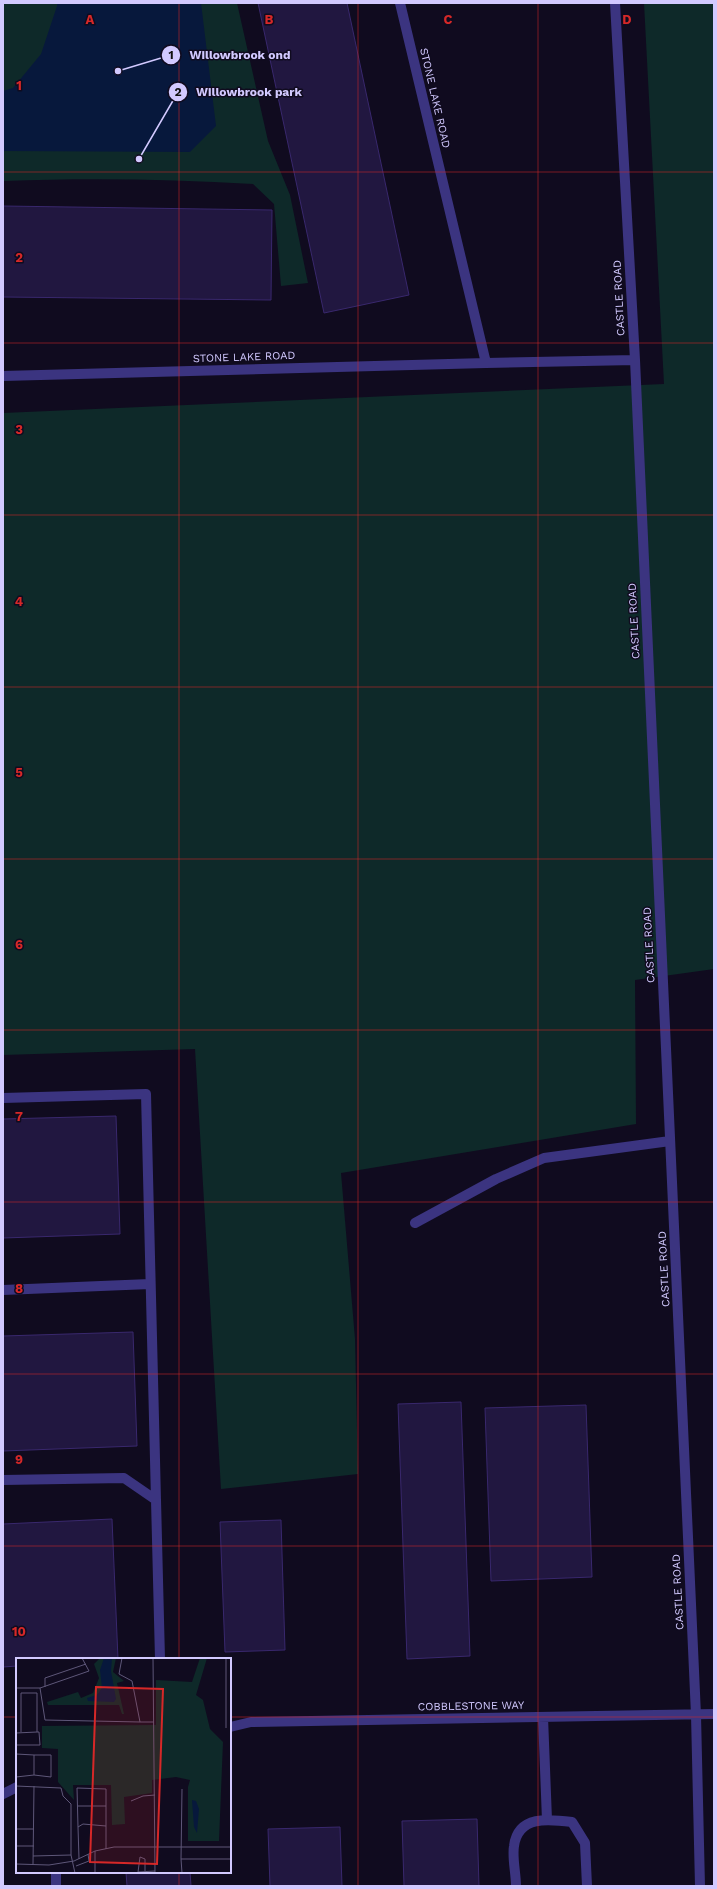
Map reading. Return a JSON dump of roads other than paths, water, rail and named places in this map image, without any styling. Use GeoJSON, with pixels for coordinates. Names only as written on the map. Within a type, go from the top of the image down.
{"type":"FeatureCollection","features":[{"type":"Feature","properties":{"kind":"street","name":"STONE LAKE ROAD"},"geometry":{"type":"LineString","coordinates":[[400,3],[486,363]]}},
{"type":"Feature","properties":{"kind":"street","name":"CASTLE ROAD"},"geometry":{"type":"LineString","coordinates":[[615,3],[635,360],[696,1715],[700,1886]]}},
{"type":"Feature","properties":{"kind":"street","name":"STONE LAKE ROAD"},"geometry":{"type":"LineString","coordinates":[[3,376],[635,360]]}},
{"type":"Feature","properties":{"kind":"street"},"geometry":{"type":"LineString","coordinates":[[3,1098],[146,1094],[160,1658]]}},
{"type":"Feature","properties":{"kind":"street"},"geometry":{"type":"LineString","coordinates":[[415,1223],[496,1179],[544,1158],[670,1141]]}},
{"type":"Feature","properties":{"kind":"street"},"geometry":{"type":"LineString","coordinates":[[3,1290],[150,1284]]}},
{"type":"Feature","properties":{"kind":"street"},"geometry":{"type":"LineString","coordinates":[[3,1480],[124,1478],[156,1500]]}},
{"type":"Feature","properties":{"kind":"street","name":"COBBLESTONE WAY"},"geometry":{"type":"LineString","coordinates":[[231,1727],[251,1722],[714,1714]]}},
{"type":"Feature","properties":{"kind":"street"},"geometry":{"type":"LineString","coordinates":[[543,1717],[547,1820]]}},
{"type":"Feature","properties":{"kind":"street"},"geometry":{"type":"LineString","coordinates":[[3,1794],[16,1788]]}},
{"type":"Feature","properties":{"kind":"street"},"geometry":{"type":"LineString","coordinates":[[516,1886],[514,1845],[519,1831],[532,1821],[547,1820],[572,1822],[585,1843],[587,1886]]}},
{"type":"Feature","properties":{"kind":"street"},"geometry":{"type":"LineString","coordinates":[[56,1873],[56,1886]]}},
{"type":"Feature","properties":{"kind":"water"},"geometry":{"type":"Polygon","coordinates":[[[57,3],[201,3],[216,126],[190,152],[3,151],[3,91],[13,88],[41,54],[57,3]]]}},
{"type":"Feature","properties":{"kind":"place","name":"Willowbrook ond"},"geometry":{"type":"Point","coordinates":[118,71]}},
{"type":"Feature","properties":{"kind":"place","name":"Willowbrook park"},"geometry":{"type":"Point","coordinates":[139,159]}}]}
